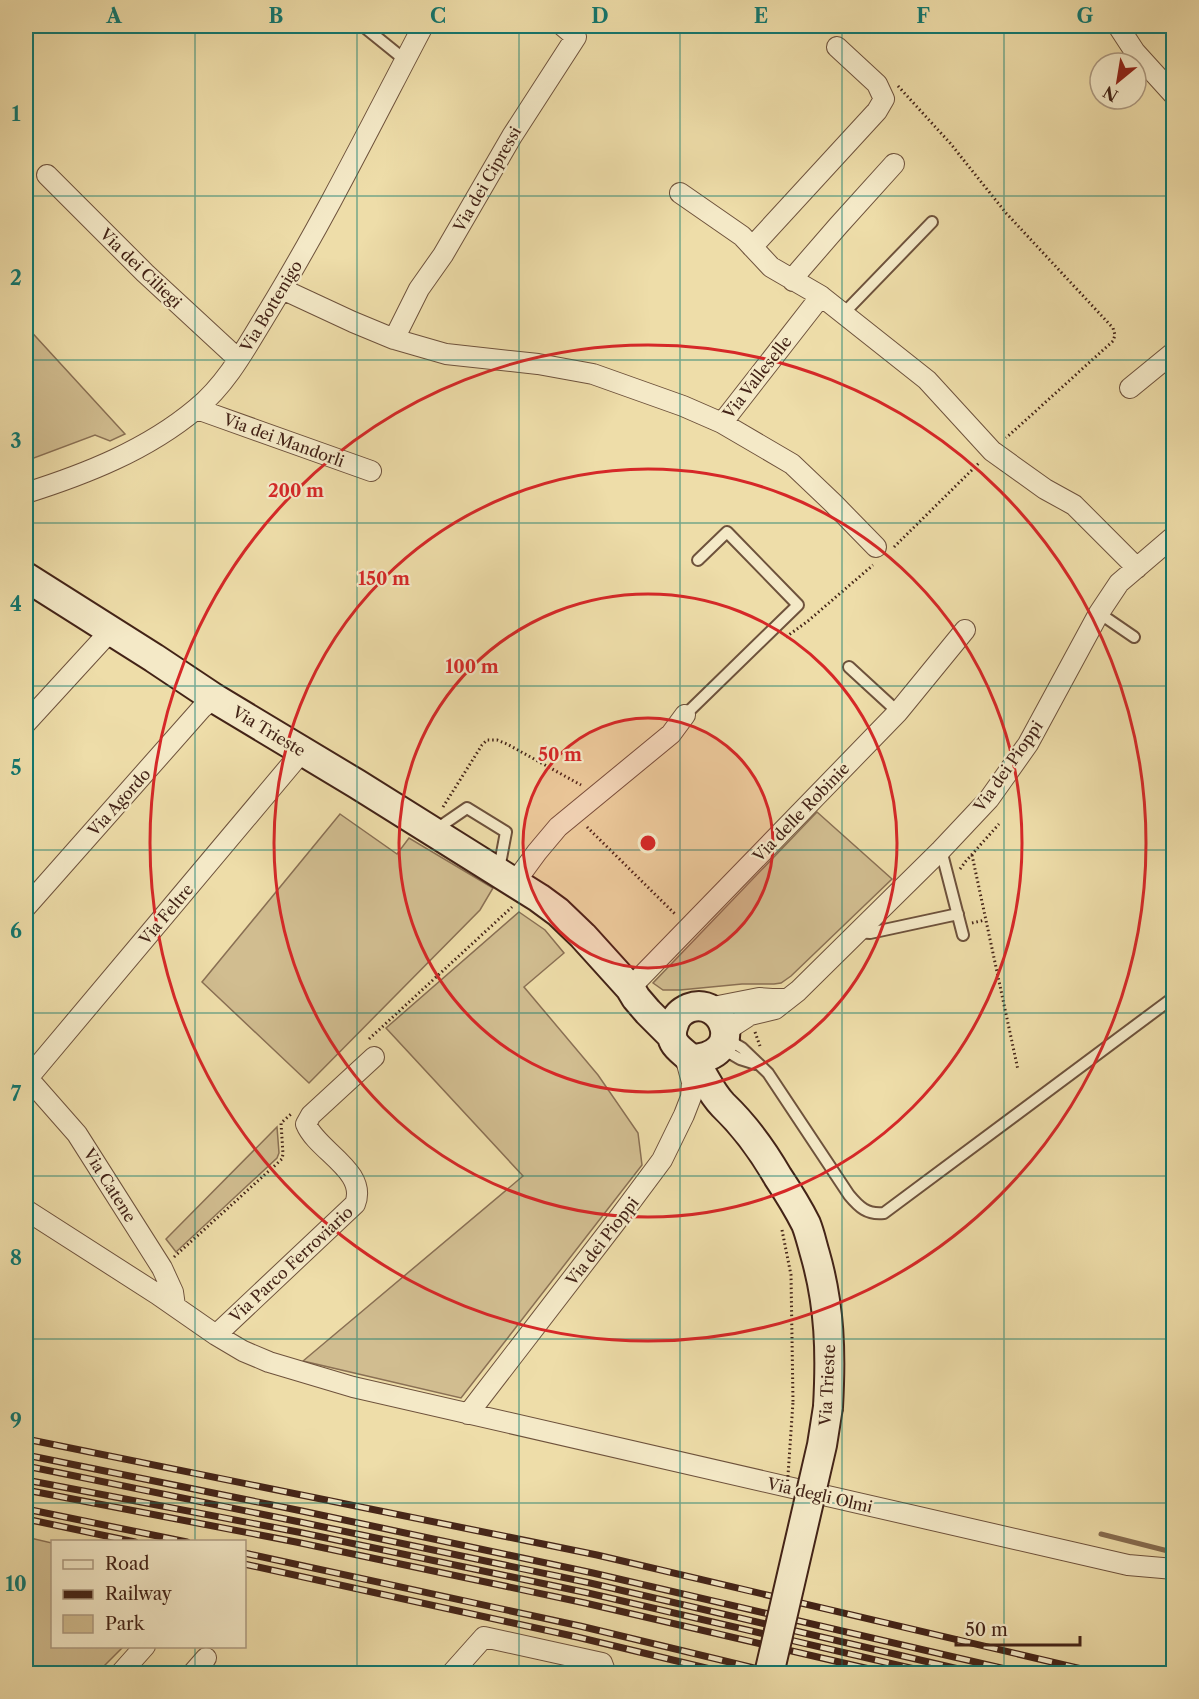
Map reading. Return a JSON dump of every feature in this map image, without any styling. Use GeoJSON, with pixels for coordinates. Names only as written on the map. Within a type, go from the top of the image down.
{"type":"FeatureCollection","features":[{"type":"Feature","properties":{"kind":"street","name":"Via Bottenigo"},"geometry":{"type":"LineString","coordinates":[[26,493],[95,468],[147,444],[197,409],[224,380],[312,237],[423,26]]}},
{"type":"Feature","properties":{"kind":"street","name":"Via dei Cipressi"},"geometry":{"type":"LineString","coordinates":[[394,339],[418,289],[443,255],[512,136],[576,37],[563,26]]}},
{"type":"Feature","properties":{"kind":"street"},"geometry":{"type":"LineString","coordinates":[[1118,26],[1136,52],[1173,95]]}},
{"type":"Feature","properties":{"kind":"street"},"geometry":{"type":"LineString","coordinates":[[752,247],[877,111],[884,99],[877,84],[837,47]]}},
{"type":"Feature","properties":{"kind":"street"},"geometry":{"type":"LineString","coordinates":[[793,281],[838,226],[894,165]]}},
{"type":"Feature","properties":{"kind":"street","name":"Via dei Ciliegi"},"geometry":{"type":"LineString","coordinates":[[47,175],[145,273],[238,359]]}},
{"type":"Feature","properties":{"kind":"street"},"geometry":{"type":"LineString","coordinates":[[680,193],[742,236],[771,267],[821,296],[927,380],[992,451],[1074,506],[1137,568]]}},
{"type":"Feature","properties":{"kind":"street","name":"Via Valleselle"},"geometry":{"type":"LineString","coordinates":[[282,289],[394,339],[446,354],[538,364],[593,374],[683,406],[722,423],[821,296]]}},
{"type":"Feature","properties":{"kind":"street"},"geometry":{"type":"LineString","coordinates":[[1130,388],[1173,352]]}},
{"type":"Feature","properties":{"kind":"street","name":"Via dei Mandorli"},"geometry":{"type":"LineString","coordinates":[[197,409],[371,471]]}},
{"type":"Feature","properties":{"kind":"street"},"geometry":{"type":"LineString","coordinates":[[722,423],[792,464],[881,553]]}},
{"type":"Feature","properties":{"kind":"street","name":"Via dei Pioppi"},"geometry":{"type":"LineString","coordinates":[[468,1414],[662,1160],[691,1097],[691,1074],[687,1061],[705,1045],[750,1015],[775,1009],[798,991],[941,850],[989,799],[1028,744],[1119,583],[1173,536]]}},
{"type":"Feature","properties":{"kind":"street","name":"Via Trieste"},"geometry":{"type":"LineString","coordinates":[[26,577],[214,698],[304,752],[436,823],[558,912],[584,936],[648,1012],[705,1045],[719,1076],[726,1104],[765,1155],[806,1224],[820,1273],[829,1322],[831,1365],[822,1445],[769,1674]]}},
{"type":"Feature","properties":{"kind":"street","name":"Via delle Robinie"},"geometry":{"type":"LineString","coordinates":[[630,988],[898,712],[965,630]]}},
{"type":"Feature","properties":{"kind":"street"},"geometry":{"type":"LineString","coordinates":[[26,723],[98,644],[114,632]]}},
{"type":"Feature","properties":{"kind":"street","name":"Via Agordo"},"geometry":{"type":"LineString","coordinates":[[26,907],[195,716],[214,698]]}},
{"type":"Feature","properties":{"kind":"street"},"geometry":{"type":"LineString","coordinates":[[507,877],[537,852],[558,827],[671,734],[685,714]]}},
{"type":"Feature","properties":{"kind":"street","name":"Via Feltre"},"geometry":{"type":"LineString","coordinates":[[27,1077],[304,752]]}},
{"type":"Feature","properties":{"kind":"street","name":"Via Trieste"},"geometry":{"type":"LineString","coordinates":[[630,988],[672,1006],[698,1008],[718,1015],[723,1022],[705,1045]]}},
{"type":"Feature","properties":{"kind":"street"},"geometry":{"type":"LineString","coordinates":[[698,1008],[759,998],[788,999]]}},
{"type":"Feature","properties":{"kind":"street","name":"Via Trieste"},"geometry":{"type":"LineString","coordinates":[[698,1008],[680,1013],[672,1028],[705,1045]]}},
{"type":"Feature","properties":{"kind":"street","name":"Via Parco Ferroviario"},"geometry":{"type":"LineString","coordinates":[[216,1335],[355,1204],[358,1194],[354,1179],[313,1136],[306,1124],[311,1115],[374,1057]]}},
{"type":"Feature","properties":{"kind":"street","name":"Via Catene"},"geometry":{"type":"LineString","coordinates":[[27,1077],[77,1134],[162,1268],[173,1292],[175,1306]]}},
{"type":"Feature","properties":{"kind":"street","name":"Via Parco Ferroviario"},"geometry":{"type":"LineString","coordinates":[[26,1210],[243,1351],[269,1362],[353,1387],[468,1414]]}},
{"type":"Feature","properties":{"kind":"street","name":"Via degli Olmi"},"geometry":{"type":"LineString","coordinates":[[468,1414],[1128,1565],[1173,1569]]}},
{"type":"Feature","properties":{"kind":"street"},"geometry":{"type":"LineString","coordinates":[[452,1674],[484,1636],[602,1662],[606,1674]]}},
{"type":"Feature","properties":{"kind":"street"},"geometry":{"type":"LineString","coordinates":[[120,1674],[144,1648]]}},
{"type":"Feature","properties":{"kind":"street"},"geometry":{"type":"LineString","coordinates":[[192,1674],[206,1658]]}},
{"type":"Feature","properties":{"kind":"lane"},"geometry":{"type":"LineString","coordinates":[[363,26],[405,60]]}},
{"type":"Feature","properties":{"kind":"lane"},"geometry":{"type":"LineString","coordinates":[[843,314],[932,222]]}},
{"type":"Feature","properties":{"kind":"lane"},"geometry":{"type":"LineString","coordinates":[[685,714],[798,604],[727,532],[698,560]]}},
{"type":"Feature","properties":{"kind":"lane"},"geometry":{"type":"LineString","coordinates":[[1100,613],[1134,637]]}},
{"type":"Feature","properties":{"kind":"lane"},"geometry":{"type":"LineString","coordinates":[[849,667],[898,712]]}},
{"type":"Feature","properties":{"kind":"lane"},"geometry":{"type":"LineString","coordinates":[[436,823],[467,808],[506,832],[507,877]]}},
{"type":"Feature","properties":{"kind":"lane"},"geometry":{"type":"LineString","coordinates":[[941,850],[963,935]]}},
{"type":"Feature","properties":{"kind":"lane"},"geometry":{"type":"LineString","coordinates":[[858,932],[870,933],[958,914]]}},
{"type":"Feature","properties":{"kind":"lane"},"geometry":{"type":"LineString","coordinates":[[705,1045],[759,1065],[775,1082],[849,1195],[864,1210],[874,1214],[884,1213],[1173,997]]}},
{"type":"Feature","properties":{"kind":"path"},"geometry":{"type":"LineString","coordinates":[[891,79],[943,136],[1006,213],[1113,328],[1115,335],[1113,341],[1000,444]]}},
{"type":"Feature","properties":{"kind":"path"},"geometry":{"type":"LineString","coordinates":[[782,640],[808,621],[985,458]]}},
{"type":"Feature","properties":{"kind":"path"},"geometry":{"type":"LineString","coordinates":[[436,823],[487,740],[497,740],[507,744],[588,789]]}},
{"type":"Feature","properties":{"kind":"path"},"geometry":{"type":"LineString","coordinates":[[959,871],[999,824]]}},
{"type":"Feature","properties":{"kind":"path"},"geometry":{"type":"LineString","coordinates":[[587,828],[676,915]]}},
{"type":"Feature","properties":{"kind":"path"},"geometry":{"type":"LineString","coordinates":[[972,855],[1018,1070]]}},
{"type":"Feature","properties":{"kind":"path"},"geometry":{"type":"LineString","coordinates":[[970,923],[985,920]]}},
{"type":"Feature","properties":{"kind":"path"},"geometry":{"type":"LineString","coordinates":[[755,1032],[762,1050]]}},
{"type":"Feature","properties":{"kind":"path"},"geometry":{"type":"LineString","coordinates":[[791,1275],[793,1402]]}},
{"type":"Feature","properties":{"kind":"green space"},"geometry":{"type":"Polygon","coordinates":[[[26,326],[125,434],[110,441],[95,435],[26,461],[26,326]]]}},
{"type":"Feature","properties":{"kind":"green space"},"geometry":{"type":"Polygon","coordinates":[[[817,812],[892,879],[781,983],[663,990],[653,983],[817,812]]]}},
{"type":"Feature","properties":{"kind":"green space"},"geometry":{"type":"Polygon","coordinates":[[[340,814],[397,854],[409,838],[493,888],[480,910],[309,1083],[202,982],[340,814]]]}},
{"type":"Feature","properties":{"kind":"green space"},"geometry":{"type":"Polygon","coordinates":[[[519,912],[545,930],[564,953],[524,987],[598,1075],[638,1133],[642,1165],[461,1398],[303,1361],[523,1176],[386,1028],[519,912]]]}},
{"type":"Feature","properties":{"kind":"green space"},"geometry":{"type":"Polygon","coordinates":[[[277,1127],[279,1153],[277,1158],[176,1252],[166,1239],[277,1127]]]}},
{"type":"Feature","properties":{"kind":"green space"},"geometry":{"type":"Polygon","coordinates":[[[26,1537],[51,1543],[51,1648],[122,1648],[97,1673],[26,1673],[26,1537]]]}},
{"type":"Feature","properties":{"kind":"waterway"},"geometry":{"type":"LineString","coordinates":[[1101,1534],[1168,1551],[1174,1549]]}},
{"type":"Feature","properties":{"kind":"railway"},"geometry":{"type":"LineString","coordinates":[[26,1439],[597,1555],[1103,1674]]}},
{"type":"Feature","properties":{"kind":"railway"},"geometry":{"type":"LineString","coordinates":[[26,1455],[593,1573],[1027,1674]]}},
{"type":"Feature","properties":{"kind":"railway"},"geometry":{"type":"LineString","coordinates":[[26,1466],[590,1583],[980,1674]]}},
{"type":"Feature","properties":{"kind":"railway"},"geometry":{"type":"LineString","coordinates":[[26,1480],[298,1532],[588,1593],[936,1674]]}},
{"type":"Feature","properties":{"kind":"railway"},"geometry":{"type":"LineString","coordinates":[[26,1490],[296,1542],[585,1603],[891,1674]]}},
{"type":"Feature","properties":{"kind":"railway"},"geometry":{"type":"LineString","coordinates":[[26,1509],[177,1540]]}},
{"type":"Feature","properties":{"kind":"railway"},"geometry":{"type":"LineString","coordinates":[[26,1519],[126,1540]]}},
{"type":"Feature","properties":{"kind":"railway"},"geometry":{"type":"LineString","coordinates":[[246,1553],[580,1626],[779,1674]]}},
{"type":"Feature","properties":{"kind":"railway"},"geometry":{"type":"LineString","coordinates":[[246,1564],[577,1637],[731,1674]]}}]}
